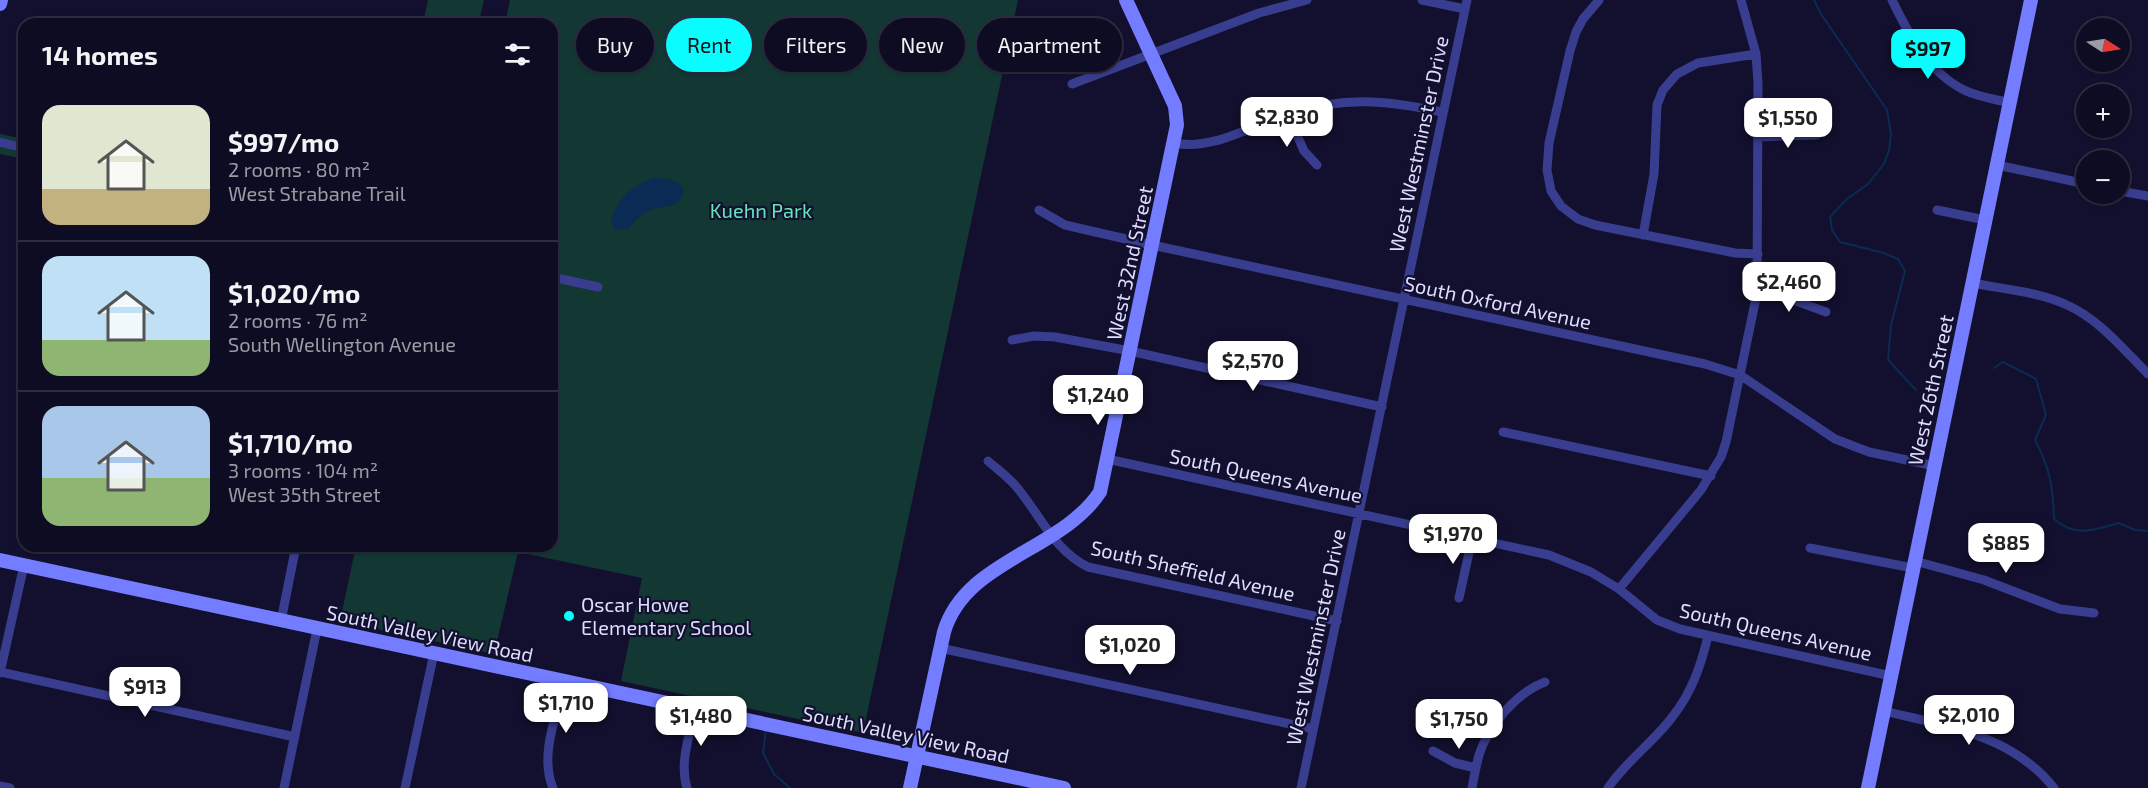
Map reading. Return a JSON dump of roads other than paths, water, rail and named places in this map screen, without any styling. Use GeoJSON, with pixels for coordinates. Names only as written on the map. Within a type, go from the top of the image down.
{"type":"FeatureCollection","features":[{"type":"Feature","properties":{"kind":"street","name":"West 32nd Street"},"geometry":{"type":"LineString","coordinates":[[910,788],[948,617],[961,598],[979,581],[1052,536],[1091,505],[1100,492],[1177,125],[1174,106],[1126,0]]}},
{"type":"Feature","properties":{"kind":"street"},"geometry":{"type":"LineString","coordinates":[[1072,84],[1259,13],[1307,0]]}},
{"type":"Feature","properties":{"kind":"street"},"geometry":{"type":"LineString","coordinates":[[1422,0],[1466,4]]}},
{"type":"Feature","properties":{"kind":"street"},"geometry":{"type":"LineString","coordinates":[[1599,0],[1583,19],[1576,33],[1549,143],[1546,170],[1555,199],[1567,213],[1595,225],[1735,253],[1758,254]]}},
{"type":"Feature","properties":{"kind":"street"},"geometry":{"type":"LineString","coordinates":[[1619,589],[1711,476],[1726,442],[1757,293],[1756,54],[1741,0]]}},
{"type":"Feature","properties":{"kind":"street"},"geometry":{"type":"LineString","coordinates":[[1892,0],[1913,39],[1940,73],[1965,90],[2010,103]]}},
{"type":"Feature","properties":{"kind":"street","name":"West 26th Street"},"geometry":{"type":"LineString","coordinates":[[1868,788],[2031,0]]}},
{"type":"Feature","properties":{"kind":"street","name":"West Westminster Drive"},"geometry":{"type":"LineString","coordinates":[[1301,788],[1466,4]]}},
{"type":"Feature","properties":{"kind":"street"},"geometry":{"type":"LineString","coordinates":[[1643,235],[1654,174],[1657,105],[1663,90],[1677,74],[1698,63],[1756,54]]}},
{"type":"Feature","properties":{"kind":"street"},"geometry":{"type":"LineString","coordinates":[[1174,143],[1190,146],[1207,144],[1288,114],[1328,104],[1373,100],[1442,112]]}},
{"type":"Feature","properties":{"kind":"street"},"geometry":{"type":"LineString","coordinates":[[1288,114],[1304,151],[1317,165]]}},
{"type":"Feature","properties":{"kind":"street"},"geometry":{"type":"LineString","coordinates":[[1758,136],[1817,135]]}},
{"type":"Feature","properties":{"kind":"street"},"geometry":{"type":"LineString","coordinates":[[0,142],[18,146]]}},
{"type":"Feature","properties":{"kind":"street"},"geometry":{"type":"LineString","coordinates":[[1997,165],[2076,182]]}},
{"type":"Feature","properties":{"kind":"street"},"geometry":{"type":"LineString","coordinates":[[2130,193],[2148,196]]}},
{"type":"Feature","properties":{"kind":"street","name":"South Oxford Avenue"},"geometry":{"type":"LineString","coordinates":[[1039,210],[1065,225],[1705,364],[1740,375],[1835,439],[1869,452],[1935,466]]}},
{"type":"Feature","properties":{"kind":"street"},"geometry":{"type":"LineString","coordinates":[[1937,210],[1985,220]]}},
{"type":"Feature","properties":{"kind":"street"},"geometry":{"type":"LineString","coordinates":[[558,278],[598,287]]}},
{"type":"Feature","properties":{"kind":"street"},"geometry":{"type":"LineString","coordinates":[[1972,283],[2050,299],[2069,306],[2104,331],[2148,374]]}},
{"type":"Feature","properties":{"kind":"street"},"geometry":{"type":"LineString","coordinates":[[1757,293],[1788,298],[1826,312]]}},
{"type":"Feature","properties":{"kind":"street"},"geometry":{"type":"LineString","coordinates":[[1012,340],[1034,336],[1055,337],[1130,351],[1382,407]]}},
{"type":"Feature","properties":{"kind":"street"},"geometry":{"type":"LineString","coordinates":[[1503,432],[1711,476]]}},
{"type":"Feature","properties":{"kind":"street","name":"South Queens Avenue"},"geometry":{"type":"LineString","coordinates":[[1107,459],[1549,555],[1591,572],[1619,589],[1657,620],[1680,629],[1891,676]]}},
{"type":"Feature","properties":{"kind":"street","name":"South Sheffield Avenue"},"geometry":{"type":"LineString","coordinates":[[988,461],[1018,488],[1052,536],[1079,563],[1098,571],[1337,621]]}},
{"type":"Feature","properties":{"kind":"street"},"geometry":{"type":"LineString","coordinates":[[1459,598],[1472,539]]}},
{"type":"Feature","properties":{"kind":"street"},"geometry":{"type":"LineString","coordinates":[[1810,548],[1914,564],[1975,577],[2060,609],[2077,613],[2094,613]]}},
{"type":"Feature","properties":{"kind":"street"},"geometry":{"type":"LineString","coordinates":[[281,621],[295,552]]}},
{"type":"Feature","properties":{"kind":"street","name":"South Valley View Road"},"geometry":{"type":"LineString","coordinates":[[0,560],[1064,788]]}},
{"type":"Feature","properties":{"kind":"street"},"geometry":{"type":"LineString","coordinates":[[24,565],[0,673],[295,737]]}},
{"type":"Feature","properties":{"kind":"street"},"geometry":{"type":"LineString","coordinates":[[284,788],[317,628]]}},
{"type":"Feature","properties":{"kind":"street"},"geometry":{"type":"LineString","coordinates":[[1608,788],[1622,770],[1673,717],[1683,702],[1696,677],[1708,636]]}},
{"type":"Feature","properties":{"kind":"street"},"geometry":{"type":"LineString","coordinates":[[940,648],[1313,729]]}},
{"type":"Feature","properties":{"kind":"street"},"geometry":{"type":"LineString","coordinates":[[405,788],[434,653]]}},
{"type":"Feature","properties":{"kind":"street"},"geometry":{"type":"LineString","coordinates":[[554,788],[547,766],[565,681]]}},
{"type":"Feature","properties":{"kind":"street"},"geometry":{"type":"LineString","coordinates":[[1472,788],[1485,742],[1502,717],[1526,691],[1545,682]]}},
{"type":"Feature","properties":{"kind":"street"},"geometry":{"type":"LineString","coordinates":[[687,788],[684,762],[695,709]]}},
{"type":"Feature","properties":{"kind":"street"},"geometry":{"type":"LineString","coordinates":[[1884,711],[1971,732],[1995,742],[2019,755],[2054,788]]}},
{"type":"Feature","properties":{"kind":"street"},"geometry":{"type":"LineString","coordinates":[[1433,751],[1455,763],[1476,768]]}},
{"type":"Feature","properties":{"kind":"street"},"geometry":{"type":"LineString","coordinates":[[0,786],[10,788]]}},
{"type":"Feature","properties":{"kind":"water"},"geometry":{"type":"Polygon","coordinates":[[[654,178],[679,183],[684,190],[682,196],[672,205],[646,212],[629,229],[616,230],[611,223],[616,207],[632,189],[654,178]]]}},
{"type":"Feature","properties":{"kind":"waterway"},"geometry":{"type":"LineString","coordinates":[[1814,0],[1821,14],[1887,110],[1891,134],[1884,164],[1868,184],[1847,199],[1830,217],[1832,230],[1840,242],[1884,253],[1898,259],[1905,271],[1891,325],[1888,360],[1916,390]]}},
{"type":"Feature","properties":{"kind":"waterway"},"geometry":{"type":"LineString","coordinates":[[1994,368],[2003,362],[2036,379],[2046,415],[2035,440],[2050,478],[2054,519],[2070,529],[2085,531],[2119,523],[2135,530],[2148,531]]}},
{"type":"Feature","properties":{"kind":"waterway"},"geometry":{"type":"LineString","coordinates":[[766,729],[763,753],[774,774],[790,788]]}},
{"type":"Feature","properties":{"kind":"place","name":"Oscar Howe Elementary School"},"geometry":{"type":"Point","coordinates":[569,616]}},
{"type":"Feature","properties":{"kind":"park label","name":"Kuehn Park"},"geometry":{"type":"Point","coordinates":[761,210]}}]}
